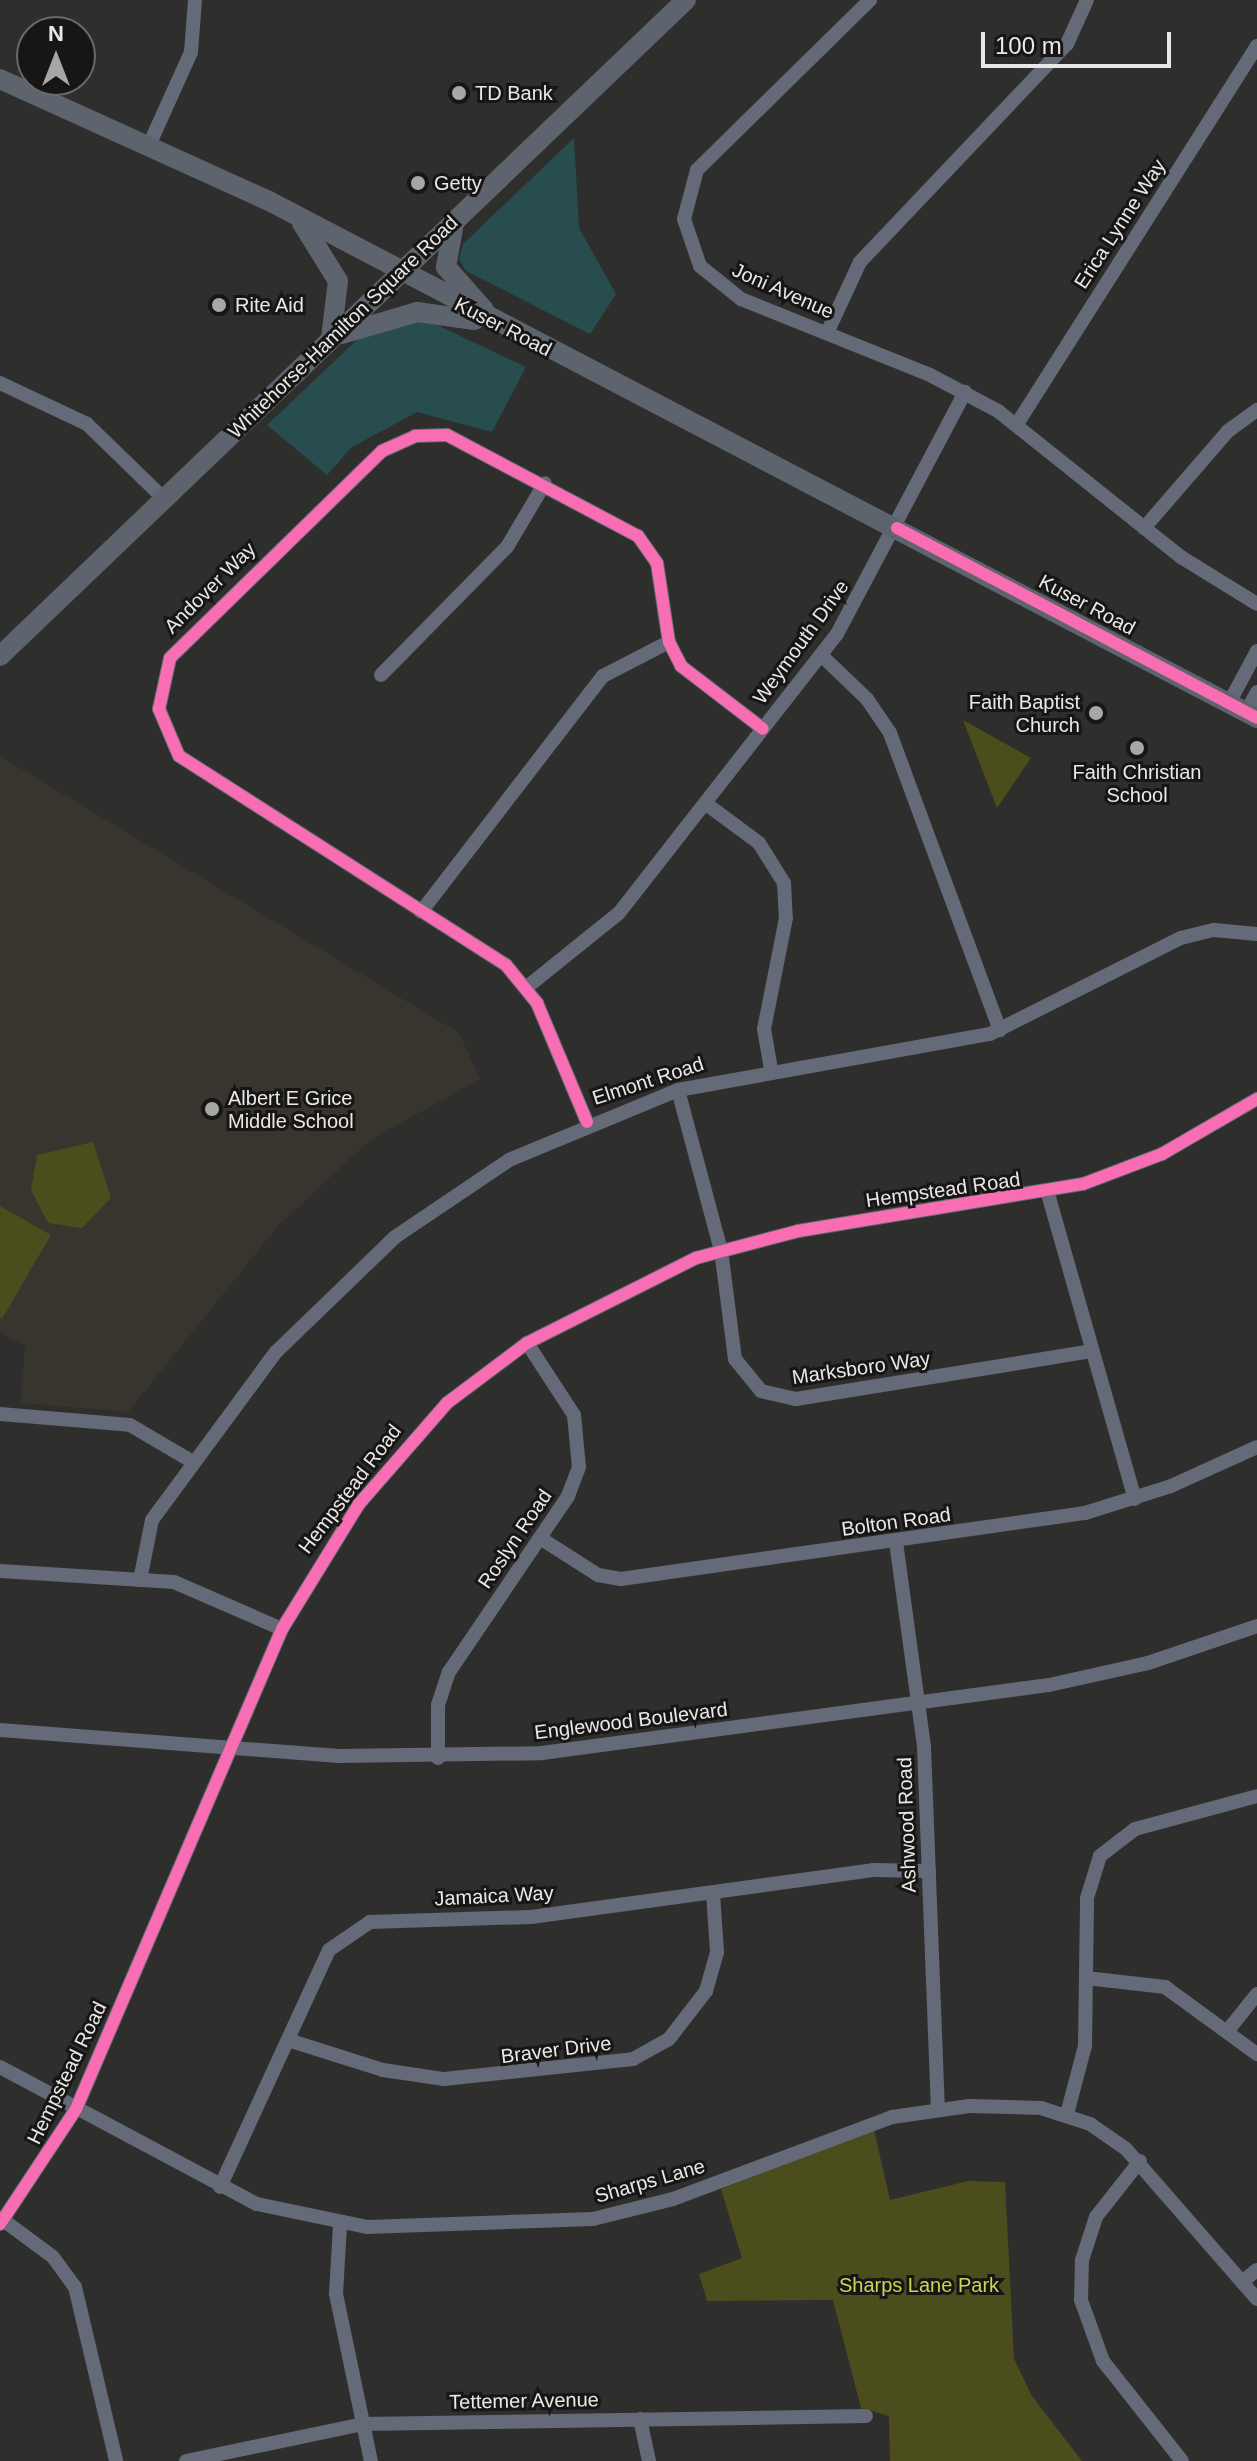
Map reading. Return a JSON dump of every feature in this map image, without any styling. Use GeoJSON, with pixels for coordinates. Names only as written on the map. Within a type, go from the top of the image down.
{"type":"FeatureCollection","features":[{"type":"Feature","properties":{"kind":"street"},"geometry":{"type":"LineString","coordinates":[[150,143],[191,52],[195,0]]}},
{"type":"Feature","properties":{"kind":"street","name":"Whitehorse-Hamilton Square Road"},"geometry":{"type":"LineString","coordinates":[[0,656],[685,0]]}},
{"type":"Feature","properties":{"kind":"street","name":"Joni Avenue"},"geometry":{"type":"LineString","coordinates":[[870,0],[707,156],[685,202],[692,252],[714,281],[965,392],[1017,424],[1144,528],[1257,604]]}},
{"type":"Feature","properties":{"kind":"street"},"geometry":{"type":"LineString","coordinates":[[827,333],[860,262],[1067,44],[1087,0]]}},
{"type":"Feature","properties":{"kind":"street","name":"Erica Lynne Way"},"geometry":{"type":"LineString","coordinates":[[1017,424],[1257,46]]}},
{"type":"Feature","properties":{"kind":"street","name":"Kuser Road"},"geometry":{"type":"LineString","coordinates":[[0,79],[150,143],[297,216],[399,273],[897,528],[1244,711]]}},
{"type":"Feature","properties":{"kind":"street"},"geometry":{"type":"LineString","coordinates":[[297,216],[338,281],[331,338],[417,312],[498,324]]}},
{"type":"Feature","properties":{"kind":"street"},"geometry":{"type":"LineString","coordinates":[[456,219],[446,267],[498,324]]}},
{"type":"Feature","properties":{"kind":"street"},"geometry":{"type":"LineString","coordinates":[[0,383],[87,424],[164,499]]}},
{"type":"Feature","properties":{"kind":"street","name":"Weymouth Drive"},"geometry":{"type":"LineString","coordinates":[[527,987],[596,937],[821,655],[897,528],[965,392]]}},
{"type":"Feature","properties":{"kind":"street"},"geometry":{"type":"LineString","coordinates":[[1144,528],[1228,431],[1257,410]]}},
{"type":"Feature","properties":{"kind":"street","name":"Andover Way"},"geometry":{"type":"LineString","coordinates":[[527,987],[421,912],[190,766],[163,725],[163,673],[179,644],[398,442],[430,435],[463,440],[626,525],[650,549],[662,581],[669,642],[691,677],[763,729]]}},
{"type":"Feature","properties":{"kind":"street"},"geometry":{"type":"LineString","coordinates":[[381,675],[507,547],[545,483]]}},
{"type":"Feature","properties":{"kind":"street"},"geometry":{"type":"LineString","coordinates":[[421,912],[603,676],[669,642]]}},
{"type":"Feature","properties":{"kind":"street"},"geometry":{"type":"LineString","coordinates":[[1244,711],[1257,651]]}},
{"type":"Feature","properties":{"kind":"street"},"geometry":{"type":"LineString","coordinates":[[821,655],[867,699],[890,733],[1000,1030]]}},
{"type":"Feature","properties":{"kind":"street"},"geometry":{"type":"LineString","coordinates":[[1244,711],[1257,692]]}},
{"type":"Feature","properties":{"kind":"street"},"geometry":{"type":"LineString","coordinates":[[705,803],[759,843],[784,883],[786,918],[764,1029],[771,1069]]}},
{"type":"Feature","properties":{"kind":"street","name":"Elmont Road"},"geometry":{"type":"LineString","coordinates":[[140,1580],[148,1529],[193,1462],[276,1352],[395,1237],[474,1181],[587,1122],[678,1090],[771,1069],[1000,1030],[1181,938],[1214,930],[1257,934]]}},
{"type":"Feature","properties":{"kind":"street"},"geometry":{"type":"LineString","coordinates":[[527,987],[587,1122]]}},
{"type":"Feature","properties":{"kind":"street","name":"Marksboro Way"},"geometry":{"type":"LineString","coordinates":[[678,1090],[721,1250],[735,1359],[750,1383],[774,1397],[1091,1351]]}},
{"type":"Feature","properties":{"kind":"street","name":"Hempstead Road"},"geometry":{"type":"LineString","coordinates":[[2,2222],[76,2109],[162,1920],[230,1743],[282,1629],[334,1540],[410,1440],[527,1343],[619,1291],[721,1250],[1048,1194],[1162,1154],[1257,1099]]}},
{"type":"Feature","properties":{"kind":"street"},"geometry":{"type":"LineString","coordinates":[[1048,1194],[1135,1499]]}},
{"type":"Feature","properties":{"kind":"street","name":"Roslyn Road"},"geometry":{"type":"LineString","coordinates":[[438,1758],[438,1705],[449,1672],[574,1483],[580,1448],[566,1398],[527,1343]]}},
{"type":"Feature","properties":{"kind":"street"},"geometry":{"type":"LineString","coordinates":[[0,1414],[130,1425],[193,1462]]}},
{"type":"Feature","properties":{"kind":"street","name":"Bolton Road"},"geometry":{"type":"LineString","coordinates":[[540,1538],[598,1575],[621,1579],[1035,1523],[1135,1499],[1257,1447]]}},
{"type":"Feature","properties":{"kind":"street","name":"Ashwood Road"},"geometry":{"type":"LineString","coordinates":[[896,1542],[918,1703],[929,1871],[938,2109]]}},
{"type":"Feature","properties":{"kind":"street"},"geometry":{"type":"LineString","coordinates":[[0,1571],[140,1580],[195,1587],[282,1629]]}},
{"type":"Feature","properties":{"kind":"street","name":"Englewood Boulevard"},"geometry":{"type":"LineString","coordinates":[[0,1730],[438,1758],[542,1753],[918,1703],[1098,1675],[1257,1626]]}},
{"type":"Feature","properties":{"kind":"street"},"geometry":{"type":"LineString","coordinates":[[1067,2114],[1085,2046],[1088,1884],[1109,1845],[1135,1829],[1257,1796]]}},
{"type":"Feature","properties":{"kind":"street","name":"Jamaica Way"},"geometry":{"type":"LineString","coordinates":[[220,2187],[329,1950],[370,1922],[506,1919],[873,1870],[929,1871]]}},
{"type":"Feature","properties":{"kind":"street","name":"Braver Drive"},"geometry":{"type":"LineString","coordinates":[[288,2040],[383,2070],[444,2079],[633,2059],[676,2032],[706,1991],[717,1952],[713,1893]]}},
{"type":"Feature","properties":{"kind":"street"},"geometry":{"type":"LineString","coordinates":[[1086,1978],[1165,1987],[1229,2029],[1257,2054]]}},
{"type":"Feature","properties":{"kind":"street"},"geometry":{"type":"LineString","coordinates":[[1229,2029],[1257,1994]]}},
{"type":"Feature","properties":{"kind":"street","name":"Sharps Lane"},"geometry":{"type":"LineString","coordinates":[[0,2067],[220,2187],[289,2216],[340,2225],[511,2227],[593,2219],[673,2199],[832,2135],[938,2109],[1020,2106],[1067,2114],[1140,2161],[1257,2299]]}},
{"type":"Feature","properties":{"kind":"street"},"geometry":{"type":"LineString","coordinates":[[1140,2161],[1096,2217],[1082,2260],[1081,2300],[1103,2361],[1182,2461]]}},
{"type":"Feature","properties":{"kind":"street"},"geometry":{"type":"LineString","coordinates":[[2,2222],[53,2257],[75,2287],[116,2461]]}},
{"type":"Feature","properties":{"kind":"street"},"geometry":{"type":"LineString","coordinates":[[340,2225],[336,2294],[371,2461]]}},
{"type":"Feature","properties":{"kind":"street"},"geometry":{"type":"LineString","coordinates":[[1242,2282],[1257,2270]]}},
{"type":"Feature","properties":{"kind":"street","name":"Tettemer Avenue"},"geometry":{"type":"LineString","coordinates":[[186,2461],[363,2424],[866,2416]]}},
{"type":"Feature","properties":{"kind":"street"},"geometry":{"type":"LineString","coordinates":[[640,2419],[649,2461]]}},
{"type":"Feature","properties":{"kind":"shaded area","name":"Albert E Grice Middle School"},"geometry":{"type":"Polygon","coordinates":[[[0,756],[459,1033],[480,1079],[370,1140],[277,1227],[128,1412],[21,1403],[25,1346],[0,1333],[0,756]]]}},
{"type":"Feature","properties":{"kind":"green space"},"geometry":{"type":"Polygon","coordinates":[[[963,720],[1031,758],[997,808],[963,720]]]}},
{"type":"Feature","properties":{"kind":"green space"},"geometry":{"type":"Polygon","coordinates":[[[93,1142],[111,1198],[82,1228],[48,1223],[31,1190],[37,1155],[93,1142]]]}},
{"type":"Feature","properties":{"kind":"green space"},"geometry":{"type":"Polygon","coordinates":[[[0,1206],[51,1235],[2,1319],[0,1317],[0,1206]]]}},
{"type":"Feature","properties":{"kind":"green space","name":"Sharps Lane Park"},"geometry":{"type":"Polygon","coordinates":[[[874,2130],[890,2200],[968,2181],[1005,2182],[1014,2359],[1032,2396],[1082,2461],[890,2461],[889,2416],[861,2408],[833,2300],[707,2301],[699,2274],[742,2258],[721,2189],[874,2130]]]}},
{"type":"Feature","properties":{"kind":"water"},"geometry":{"type":"Polygon","coordinates":[[[574,138],[579,228],[616,294],[590,334],[466,271],[459,259],[463,244],[574,138]]]}},
{"type":"Feature","properties":{"kind":"water"},"geometry":{"type":"Polygon","coordinates":[[[415,322],[437,325],[526,367],[492,432],[417,412],[352,447],[327,475],[267,425],[360,337],[415,322]]]}},
{"type":"Feature","properties":{"kind":"cycle path"},"geometry":{"type":"LineString","coordinates":[[587,1122],[537,1003],[506,965],[179,756],[159,709],[170,658],[382,451],[415,436],[447,435],[638,536],[657,563],[669,642],[681,666],[763,729]]}},
{"type":"Feature","properties":{"kind":"cycle path"},"geometry":{"type":"LineString","coordinates":[[897,528],[1257,718]]}},
{"type":"Feature","properties":{"kind":"cycle path"},"geometry":{"type":"LineString","coordinates":[[0,2224],[76,2109],[282,1629],[359,1504],[447,1403],[527,1343],[696,1258],[798,1231],[1083,1184],[1162,1154],[1257,1099]]}},
{"type":"Feature","properties":{"kind":"place","name":"TD Bank"},"geometry":{"type":"Point","coordinates":[459,93]}},
{"type":"Feature","properties":{"kind":"place","name":"Getty"},"geometry":{"type":"Point","coordinates":[418,183]}},
{"type":"Feature","properties":{"kind":"place","name":"Rite Aid"},"geometry":{"type":"Point","coordinates":[219,305]}},
{"type":"Feature","properties":{"kind":"place","name":"Faith Baptist Church"},"geometry":{"type":"Point","coordinates":[1096,713]}},
{"type":"Feature","properties":{"kind":"place","name":"Faith Christian School"},"geometry":{"type":"Point","coordinates":[1137,748]}},
{"type":"Feature","properties":{"kind":"place","name":"Albert E Grice Middle School"},"geometry":{"type":"Point","coordinates":[212,1109]}}]}
